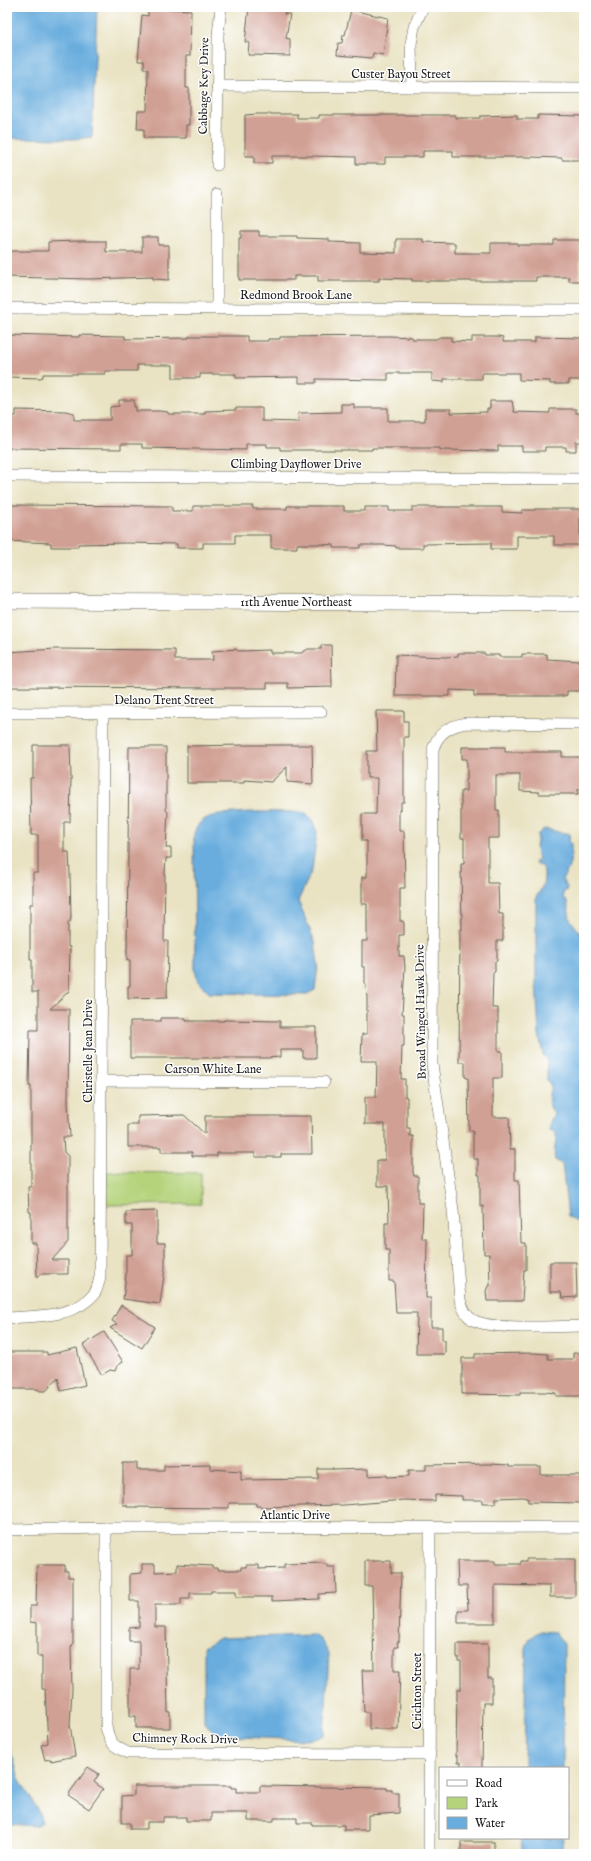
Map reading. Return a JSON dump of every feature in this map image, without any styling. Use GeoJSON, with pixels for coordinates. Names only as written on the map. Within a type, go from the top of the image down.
{"type":"FeatureCollection","features":[{"type":"Feature","properties":{"kind":"street","name":"Cabbage Key Drive"},"geometry":{"type":"LineString","coordinates":[[217,165],[217,86],[220,7]]}},
{"type":"Feature","properties":{"kind":"street"},"geometry":{"type":"LineString","coordinates":[[412,87],[412,44],[414,27],[423,7]]}},
{"type":"Feature","properties":{"kind":"street","name":"Custer Bayou Street"},"geometry":{"type":"LineString","coordinates":[[217,86],[584,88]]}},
{"type":"Feature","properties":{"kind":"street"},"geometry":{"type":"LineString","coordinates":[[217,194],[217,308]]}},
{"type":"Feature","properties":{"kind":"street","name":"Redmond Brook Lane"},"geometry":{"type":"LineString","coordinates":[[7,308],[584,310]]}},
{"type":"Feature","properties":{"kind":"street","name":"Climbing Dayflower Drive"},"geometry":{"type":"LineString","coordinates":[[7,476],[584,479]]}},
{"type":"Feature","properties":{"kind":"street","name":"11th Avenue Northeast"},"geometry":{"type":"LineString","coordinates":[[7,600],[584,604]]}},
{"type":"Feature","properties":{"kind":"street","name":"Delano Trent Street"},"geometry":{"type":"LineString","coordinates":[[7,713],[103,714],[321,712]]}},
{"type":"Feature","properties":{"kind":"street","name":"Christelle Jean Drive"},"geometry":{"type":"LineString","coordinates":[[7,1318],[42,1316],[64,1312],[81,1304],[95,1293],[100,1276],[103,714]]}},
{"type":"Feature","properties":{"kind":"street","name":"Broad Winged Hawk Drive"},"geometry":{"type":"LineString","coordinates":[[584,724],[466,722],[454,725],[442,733],[436,740],[433,750],[432,1064],[453,1210],[460,1300],[464,1312],[472,1319],[490,1326],[584,1326]]}},
{"type":"Feature","properties":{"kind":"street","name":"Carson White Lane"},"geometry":{"type":"LineString","coordinates":[[101,1081],[324,1082]]}},
{"type":"Feature","properties":{"kind":"street","name":"Atlantic Drive"},"geometry":{"type":"LineString","coordinates":[[7,1530],[106,1528],[584,1527]]}},
{"type":"Feature","properties":{"kind":"street","name":"Chimney Rock Drive"},"geometry":{"type":"LineString","coordinates":[[106,1528],[106,1727],[108,1737],[114,1746],[128,1753],[430,1754]]}},
{"type":"Feature","properties":{"kind":"street","name":"Crichton Street"},"geometry":{"type":"LineString","coordinates":[[429,1854],[430,1528]]}},
{"type":"Feature","properties":{"kind":"green space"},"geometry":{"type":"Polygon","coordinates":[[[106,1172],[201,1173],[201,1204],[106,1205],[106,1172]]]}},
{"type":"Feature","properties":{"kind":"water"},"geometry":{"type":"Polygon","coordinates":[[[7,7],[97,7],[92,137],[73,139],[7,138],[7,7]]]}},
{"type":"Feature","properties":{"kind":"water"},"geometry":{"type":"Polygon","coordinates":[[[251,812],[301,812],[309,816],[317,832],[312,870],[298,901],[315,942],[318,965],[315,990],[305,995],[209,993],[198,982],[195,970],[194,833],[196,829],[203,820],[224,814],[251,812]]]}},
{"type":"Feature","properties":{"kind":"water"},"geometry":{"type":"Polygon","coordinates":[[[544,829],[570,834],[569,841],[571,843],[571,858],[569,867],[562,879],[567,887],[566,891],[563,892],[563,898],[567,901],[570,919],[584,939],[583,1221],[575,1221],[568,1216],[562,1164],[555,1160],[556,1132],[549,1130],[549,1125],[554,1113],[549,1103],[551,1086],[547,1080],[547,1059],[543,1055],[539,1034],[536,982],[536,897],[542,887],[544,875],[543,867],[535,864],[535,861],[538,861],[536,848],[538,834],[544,829]]]}},
{"type":"Feature","properties":{"kind":"water"},"geometry":{"type":"Polygon","coordinates":[[[541,1631],[555,1632],[564,1644],[563,1767],[524,1767],[526,1648],[530,1637],[541,1631]]]}},
{"type":"Feature","properties":{"kind":"water"},"geometry":{"type":"Polygon","coordinates":[[[313,1635],[321,1640],[329,1654],[324,1735],[307,1740],[220,1736],[204,1723],[204,1647],[219,1638],[313,1635]]]}},
{"type":"Feature","properties":{"kind":"water"},"geometry":{"type":"Polygon","coordinates":[[[7,1738],[19,1778],[39,1813],[42,1822],[36,1826],[7,1824],[7,1738]]]}},
{"type":"Feature","properties":{"kind":"water"},"geometry":{"type":"Polygon","coordinates":[[[522,1839],[563,1839],[562,1854],[522,1854],[522,1839]]]}},
{"type":"Feature","properties":{"kind":"building"},"geometry":{"type":"Polygon","coordinates":[[[249,7],[286,7],[284,14],[290,14],[286,38],[290,39],[290,56],[248,55],[249,42],[245,42],[249,7]]]}},
{"type":"Feature","properties":{"kind":"building"},"geometry":{"type":"Polygon","coordinates":[[[148,8],[191,10],[190,56],[186,56],[186,88],[189,88],[189,125],[186,125],[186,138],[144,138],[144,129],[137,129],[138,111],[147,111],[148,69],[144,69],[144,61],[138,61],[142,15],[148,16],[148,8]]]}},
{"type":"Feature","properties":{"kind":"building"},"geometry":{"type":"Polygon","coordinates":[[[351,10],[388,18],[383,55],[373,53],[372,58],[337,55],[338,43],[342,43],[351,10]]]}},
{"type":"Feature","properties":{"kind":"building"},"geometry":{"type":"Polygon","coordinates":[[[297,114],[297,118],[319,118],[319,115],[455,115],[455,118],[480,118],[480,116],[517,115],[517,119],[538,119],[538,115],[584,116],[584,154],[580,154],[580,160],[562,160],[562,158],[530,157],[453,157],[453,151],[423,151],[423,157],[385,157],[385,164],[356,164],[356,157],[311,156],[272,156],[272,163],[254,163],[254,156],[245,156],[245,115],[297,114]]]}},
{"type":"Feature","properties":{"kind":"building"},"geometry":{"type":"Polygon","coordinates":[[[241,231],[259,231],[259,236],[297,236],[297,238],[329,239],[329,242],[360,243],[360,252],[396,253],[396,239],[423,239],[423,242],[455,243],[455,253],[491,253],[491,243],[554,245],[554,240],[580,240],[580,281],[569,281],[569,277],[536,277],[536,281],[412,281],[412,279],[379,278],[379,281],[318,281],[318,276],[294,276],[294,280],[239,280],[239,238],[241,238],[241,231]]]}},
{"type":"Feature","properties":{"kind":"building"},"geometry":{"type":"Polygon","coordinates":[[[142,237],[158,237],[158,245],[169,245],[169,280],[153,279],[153,277],[90,279],[7,277],[7,251],[48,251],[48,242],[106,241],[106,252],[142,252],[142,237]]]}},
{"type":"Feature","properties":{"kind":"building"},"geometry":{"type":"Polygon","coordinates":[[[7,335],[79,337],[79,335],[125,336],[125,339],[189,338],[189,336],[247,336],[247,341],[268,341],[268,339],[280,339],[280,337],[389,336],[412,337],[412,339],[436,339],[440,337],[451,337],[451,341],[472,342],[472,337],[498,337],[503,338],[503,342],[535,342],[535,337],[584,338],[584,380],[569,380],[569,384],[550,384],[550,381],[519,380],[519,373],[482,373],[482,379],[444,379],[444,382],[432,381],[432,373],[388,373],[388,380],[316,379],[316,383],[299,383],[299,377],[236,378],[236,374],[200,374],[200,378],[173,378],[173,365],[137,365],[137,371],[105,371],[105,374],[43,374],[43,377],[40,378],[7,377],[7,335]]]}},
{"type":"Feature","properties":{"kind":"building"},"geometry":{"type":"Polygon","coordinates":[[[119,400],[134,400],[134,407],[136,407],[136,411],[160,411],[168,412],[168,414],[205,414],[205,411],[236,410],[236,408],[262,408],[262,421],[299,422],[298,413],[341,412],[341,404],[354,404],[354,408],[388,408],[388,421],[425,421],[425,409],[451,409],[451,413],[487,412],[487,409],[490,409],[490,401],[512,401],[514,412],[550,413],[550,409],[576,409],[576,413],[584,413],[584,442],[576,442],[576,451],[566,451],[566,447],[545,447],[545,451],[522,451],[522,446],[498,446],[498,451],[440,450],[440,448],[280,450],[280,447],[267,447],[267,444],[246,444],[246,450],[142,448],[142,444],[121,444],[121,449],[7,448],[7,416],[16,416],[16,410],[65,411],[74,413],[74,420],[110,420],[110,407],[119,406],[119,400]]]}},
{"type":"Feature","properties":{"kind":"building"},"geometry":{"type":"Polygon","coordinates":[[[7,505],[172,506],[172,511],[193,511],[193,506],[253,506],[253,509],[287,509],[287,506],[344,506],[344,511],[365,511],[365,507],[389,507],[389,511],[412,511],[412,507],[502,507],[502,512],[522,513],[522,510],[535,509],[580,509],[580,545],[554,545],[554,536],[517,536],[517,549],[491,549],[491,543],[423,544],[423,548],[396,548],[396,546],[360,545],[360,548],[334,548],[334,545],[297,544],[297,548],[271,548],[271,535],[235,535],[235,543],[203,543],[203,548],[177,548],[177,544],[126,543],[78,544],[78,547],[51,547],[51,543],[7,541],[7,505]]]}},
{"type":"Feature","properties":{"kind":"building"},"geometry":{"type":"Polygon","coordinates":[[[321,645],[331,645],[332,687],[288,688],[288,683],[267,683],[267,688],[7,687],[7,652],[56,649],[175,650],[175,660],[213,660],[212,651],[236,649],[238,651],[270,650],[270,653],[301,653],[308,649],[321,649],[321,645]]]}},
{"type":"Feature","properties":{"kind":"building"},"geometry":{"type":"Polygon","coordinates":[[[458,653],[483,653],[485,655],[499,655],[499,657],[522,657],[522,654],[547,654],[547,659],[580,661],[580,691],[567,691],[567,695],[564,696],[474,696],[474,691],[450,690],[450,696],[395,696],[396,655],[445,657],[458,656],[458,653]]]}},
{"type":"Feature","properties":{"kind":"building"},"geometry":{"type":"Polygon","coordinates":[[[376,711],[404,711],[404,721],[408,721],[408,737],[404,737],[404,802],[401,802],[401,810],[399,810],[399,831],[404,831],[405,888],[400,888],[400,921],[403,921],[404,924],[404,935],[399,935],[399,956],[404,956],[405,967],[402,1014],[404,1014],[404,1046],[402,1046],[401,1079],[405,1079],[405,1097],[407,1097],[407,1128],[410,1128],[410,1136],[413,1136],[413,1172],[414,1176],[418,1176],[418,1203],[423,1203],[422,1239],[427,1239],[426,1298],[431,1298],[431,1327],[442,1327],[442,1340],[445,1340],[445,1354],[416,1354],[417,1313],[396,1313],[394,1281],[389,1281],[389,1250],[385,1250],[385,1223],[389,1223],[388,1186],[377,1186],[377,1160],[385,1160],[385,1124],[365,1124],[365,1097],[376,1097],[377,1061],[361,1061],[362,1034],[367,1034],[367,998],[365,967],[362,967],[362,941],[367,941],[367,904],[362,904],[362,877],[367,877],[367,841],[362,841],[362,814],[376,814],[377,778],[367,778],[367,751],[377,751],[376,711]]]}},
{"type":"Feature","properties":{"kind":"building"},"geometry":{"type":"Polygon","coordinates":[[[33,745],[70,745],[71,778],[70,822],[64,822],[64,852],[69,852],[70,874],[71,917],[70,922],[68,922],[68,947],[70,947],[69,991],[50,1009],[69,1009],[68,1103],[70,1137],[63,1137],[64,1152],[68,1156],[68,1242],[52,1260],[68,1260],[68,1274],[40,1274],[37,1278],[36,1243],[31,1243],[31,1212],[29,1212],[28,1187],[31,1187],[31,1086],[29,1086],[30,1030],[38,1030],[38,992],[32,992],[32,960],[30,960],[30,904],[33,904],[33,873],[38,873],[38,835],[31,835],[30,778],[33,778],[33,745]]]}},
{"type":"Feature","properties":{"kind":"building"},"geometry":{"type":"Polygon","coordinates":[[[312,745],[313,784],[287,782],[287,767],[271,782],[244,780],[244,783],[187,783],[187,746],[312,745]]]}},
{"type":"Feature","properties":{"kind":"building"},"geometry":{"type":"Polygon","coordinates":[[[129,747],[166,747],[166,810],[168,812],[166,848],[171,848],[171,858],[166,858],[165,873],[164,941],[168,941],[167,998],[128,999],[128,986],[130,986],[130,960],[127,960],[129,747]]]}},
{"type":"Feature","properties":{"kind":"building"},"geometry":{"type":"Polygon","coordinates":[[[462,747],[505,747],[505,752],[562,752],[562,757],[584,757],[584,789],[578,789],[578,794],[539,794],[539,792],[520,791],[520,775],[496,775],[496,810],[499,810],[499,838],[488,838],[488,883],[498,883],[499,914],[503,914],[503,939],[502,941],[497,941],[497,961],[495,961],[495,972],[493,972],[492,1008],[498,1008],[498,1051],[502,1051],[502,1078],[493,1078],[493,1117],[509,1117],[510,1149],[515,1149],[515,1180],[519,1180],[521,1243],[526,1243],[526,1270],[524,1270],[522,1301],[487,1301],[486,1291],[488,1286],[490,1286],[489,1254],[484,1254],[483,1206],[480,1206],[480,1175],[478,1175],[478,1159],[473,1159],[473,1131],[469,1131],[468,1078],[465,1077],[465,1062],[459,1062],[460,930],[462,930],[461,864],[464,864],[464,838],[461,838],[461,791],[466,791],[467,779],[467,759],[462,759],[462,747]]]}},
{"type":"Feature","properties":{"kind":"building"},"geometry":{"type":"Polygon","coordinates":[[[161,1018],[186,1018],[186,1021],[280,1021],[280,1027],[316,1027],[316,1058],[303,1058],[303,1050],[280,1050],[280,1057],[267,1058],[130,1058],[130,1021],[161,1021],[161,1018]]]}},
{"type":"Feature","properties":{"kind":"building"},"geometry":{"type":"Polygon","coordinates":[[[184,1115],[205,1134],[205,1116],[311,1116],[312,1154],[281,1154],[281,1157],[255,1157],[255,1153],[217,1153],[217,1156],[192,1156],[192,1152],[161,1152],[161,1147],[128,1147],[128,1125],[138,1125],[138,1116],[184,1115]]]}},
{"type":"Feature","properties":{"kind":"building"},"geometry":{"type":"Polygon","coordinates":[[[157,1211],[157,1243],[165,1243],[165,1268],[160,1304],[123,1299],[126,1275],[126,1255],[132,1255],[132,1225],[126,1225],[126,1212],[157,1211]]]}},
{"type":"Feature","properties":{"kind":"building"},"geometry":{"type":"Polygon","coordinates":[[[550,1262],[576,1262],[577,1297],[562,1298],[561,1292],[550,1292],[550,1262]]]}},
{"type":"Feature","properties":{"kind":"building"},"geometry":{"type":"Polygon","coordinates":[[[121,1305],[155,1327],[142,1348],[110,1328],[117,1324],[112,1321],[121,1305]]]}},
{"type":"Feature","properties":{"kind":"building"},"geometry":{"type":"Polygon","coordinates":[[[104,1332],[123,1362],[117,1366],[115,1371],[110,1370],[102,1375],[83,1345],[104,1332]]]}},
{"type":"Feature","properties":{"kind":"building"},"geometry":{"type":"Polygon","coordinates":[[[77,1348],[85,1385],[61,1391],[58,1377],[46,1391],[40,1391],[38,1389],[7,1389],[7,1352],[47,1352],[47,1355],[77,1348]]]}},
{"type":"Feature","properties":{"kind":"building"},"geometry":{"type":"Polygon","coordinates":[[[573,1353],[584,1353],[583,1396],[556,1396],[556,1393],[544,1392],[520,1392],[520,1395],[462,1394],[462,1358],[475,1358],[475,1354],[548,1354],[548,1359],[573,1359],[573,1353]]]}},
{"type":"Feature","properties":{"kind":"building"},"geometry":{"type":"Polygon","coordinates":[[[123,1463],[137,1463],[137,1470],[164,1470],[164,1465],[210,1464],[210,1469],[241,1471],[241,1480],[318,1479],[318,1469],[368,1469],[368,1476],[387,1475],[387,1477],[409,1476],[409,1470],[426,1470],[426,1465],[489,1464],[508,1465],[508,1467],[541,1467],[541,1475],[584,1475],[584,1503],[528,1502],[528,1498],[523,1497],[496,1498],[496,1503],[483,1503],[483,1500],[462,1500],[462,1496],[435,1495],[435,1501],[404,1500],[344,1505],[261,1507],[256,1506],[256,1503],[229,1503],[229,1508],[127,1507],[127,1505],[123,1505],[123,1463]]]}},
{"type":"Feature","properties":{"kind":"building"},"geometry":{"type":"Polygon","coordinates":[[[526,1559],[575,1559],[575,1597],[550,1597],[550,1586],[495,1585],[495,1623],[458,1623],[458,1610],[468,1610],[467,1586],[458,1586],[457,1561],[495,1561],[495,1564],[521,1564],[521,1561],[526,1561],[526,1559]]]}},
{"type":"Feature","properties":{"kind":"building"},"geometry":{"type":"Polygon","coordinates":[[[365,1561],[391,1561],[391,1573],[401,1573],[399,1642],[397,1642],[398,1647],[394,1647],[394,1670],[400,1670],[398,1729],[369,1729],[369,1712],[364,1712],[362,1670],[374,1670],[372,1586],[365,1586],[365,1561]]]}},
{"type":"Feature","properties":{"kind":"building"},"geometry":{"type":"Polygon","coordinates":[[[142,1564],[155,1564],[155,1572],[177,1571],[177,1564],[212,1566],[212,1568],[217,1568],[217,1570],[241,1570],[241,1567],[246,1567],[246,1565],[259,1565],[259,1569],[284,1568],[284,1564],[327,1564],[327,1567],[335,1567],[336,1593],[319,1594],[319,1599],[272,1601],[272,1597],[236,1597],[236,1591],[211,1591],[211,1593],[190,1593],[190,1599],[181,1599],[181,1605],[155,1605],[155,1627],[166,1627],[168,1712],[170,1712],[170,1728],[136,1728],[136,1716],[130,1716],[130,1669],[139,1669],[139,1641],[129,1641],[129,1628],[139,1627],[139,1601],[130,1601],[130,1574],[142,1573],[142,1564]]]}},
{"type":"Feature","properties":{"kind":"building"},"geometry":{"type":"Polygon","coordinates":[[[37,1565],[65,1565],[65,1571],[68,1571],[68,1577],[73,1577],[73,1644],[71,1648],[72,1689],[70,1725],[75,1756],[51,1761],[51,1759],[45,1760],[41,1745],[48,1743],[45,1689],[42,1689],[42,1656],[37,1656],[37,1623],[30,1622],[30,1606],[36,1606],[37,1565]]]}},
{"type":"Feature","properties":{"kind":"building"},"geometry":{"type":"Polygon","coordinates":[[[457,1644],[488,1644],[488,1678],[492,1678],[492,1703],[483,1703],[482,1767],[461,1767],[461,1762],[458,1762],[458,1756],[456,1756],[457,1690],[461,1690],[461,1661],[458,1661],[457,1644]]]}},
{"type":"Feature","properties":{"kind":"building"},"geometry":{"type":"Polygon","coordinates":[[[88,1767],[99,1774],[94,1782],[103,1789],[89,1809],[68,1795],[88,1767]]]}},
{"type":"Feature","properties":{"kind":"building"},"geometry":{"type":"Polygon","coordinates":[[[134,1786],[231,1786],[231,1788],[236,1788],[236,1792],[260,1792],[260,1786],[387,1788],[387,1790],[392,1790],[392,1793],[399,1793],[399,1813],[368,1815],[368,1830],[344,1830],[344,1825],[312,1825],[312,1823],[297,1823],[297,1818],[274,1818],[274,1821],[248,1821],[248,1813],[211,1813],[211,1821],[186,1821],[186,1817],[163,1817],[163,1822],[147,1822],[147,1829],[130,1829],[130,1823],[122,1823],[122,1796],[134,1795],[134,1786]]]}},
{"type":"Feature","properties":{"kind":"building"},"geometry":{"type":"Polygon","coordinates":[[[461,1842],[494,1842],[494,1854],[461,1854],[461,1842]]]}}]}
